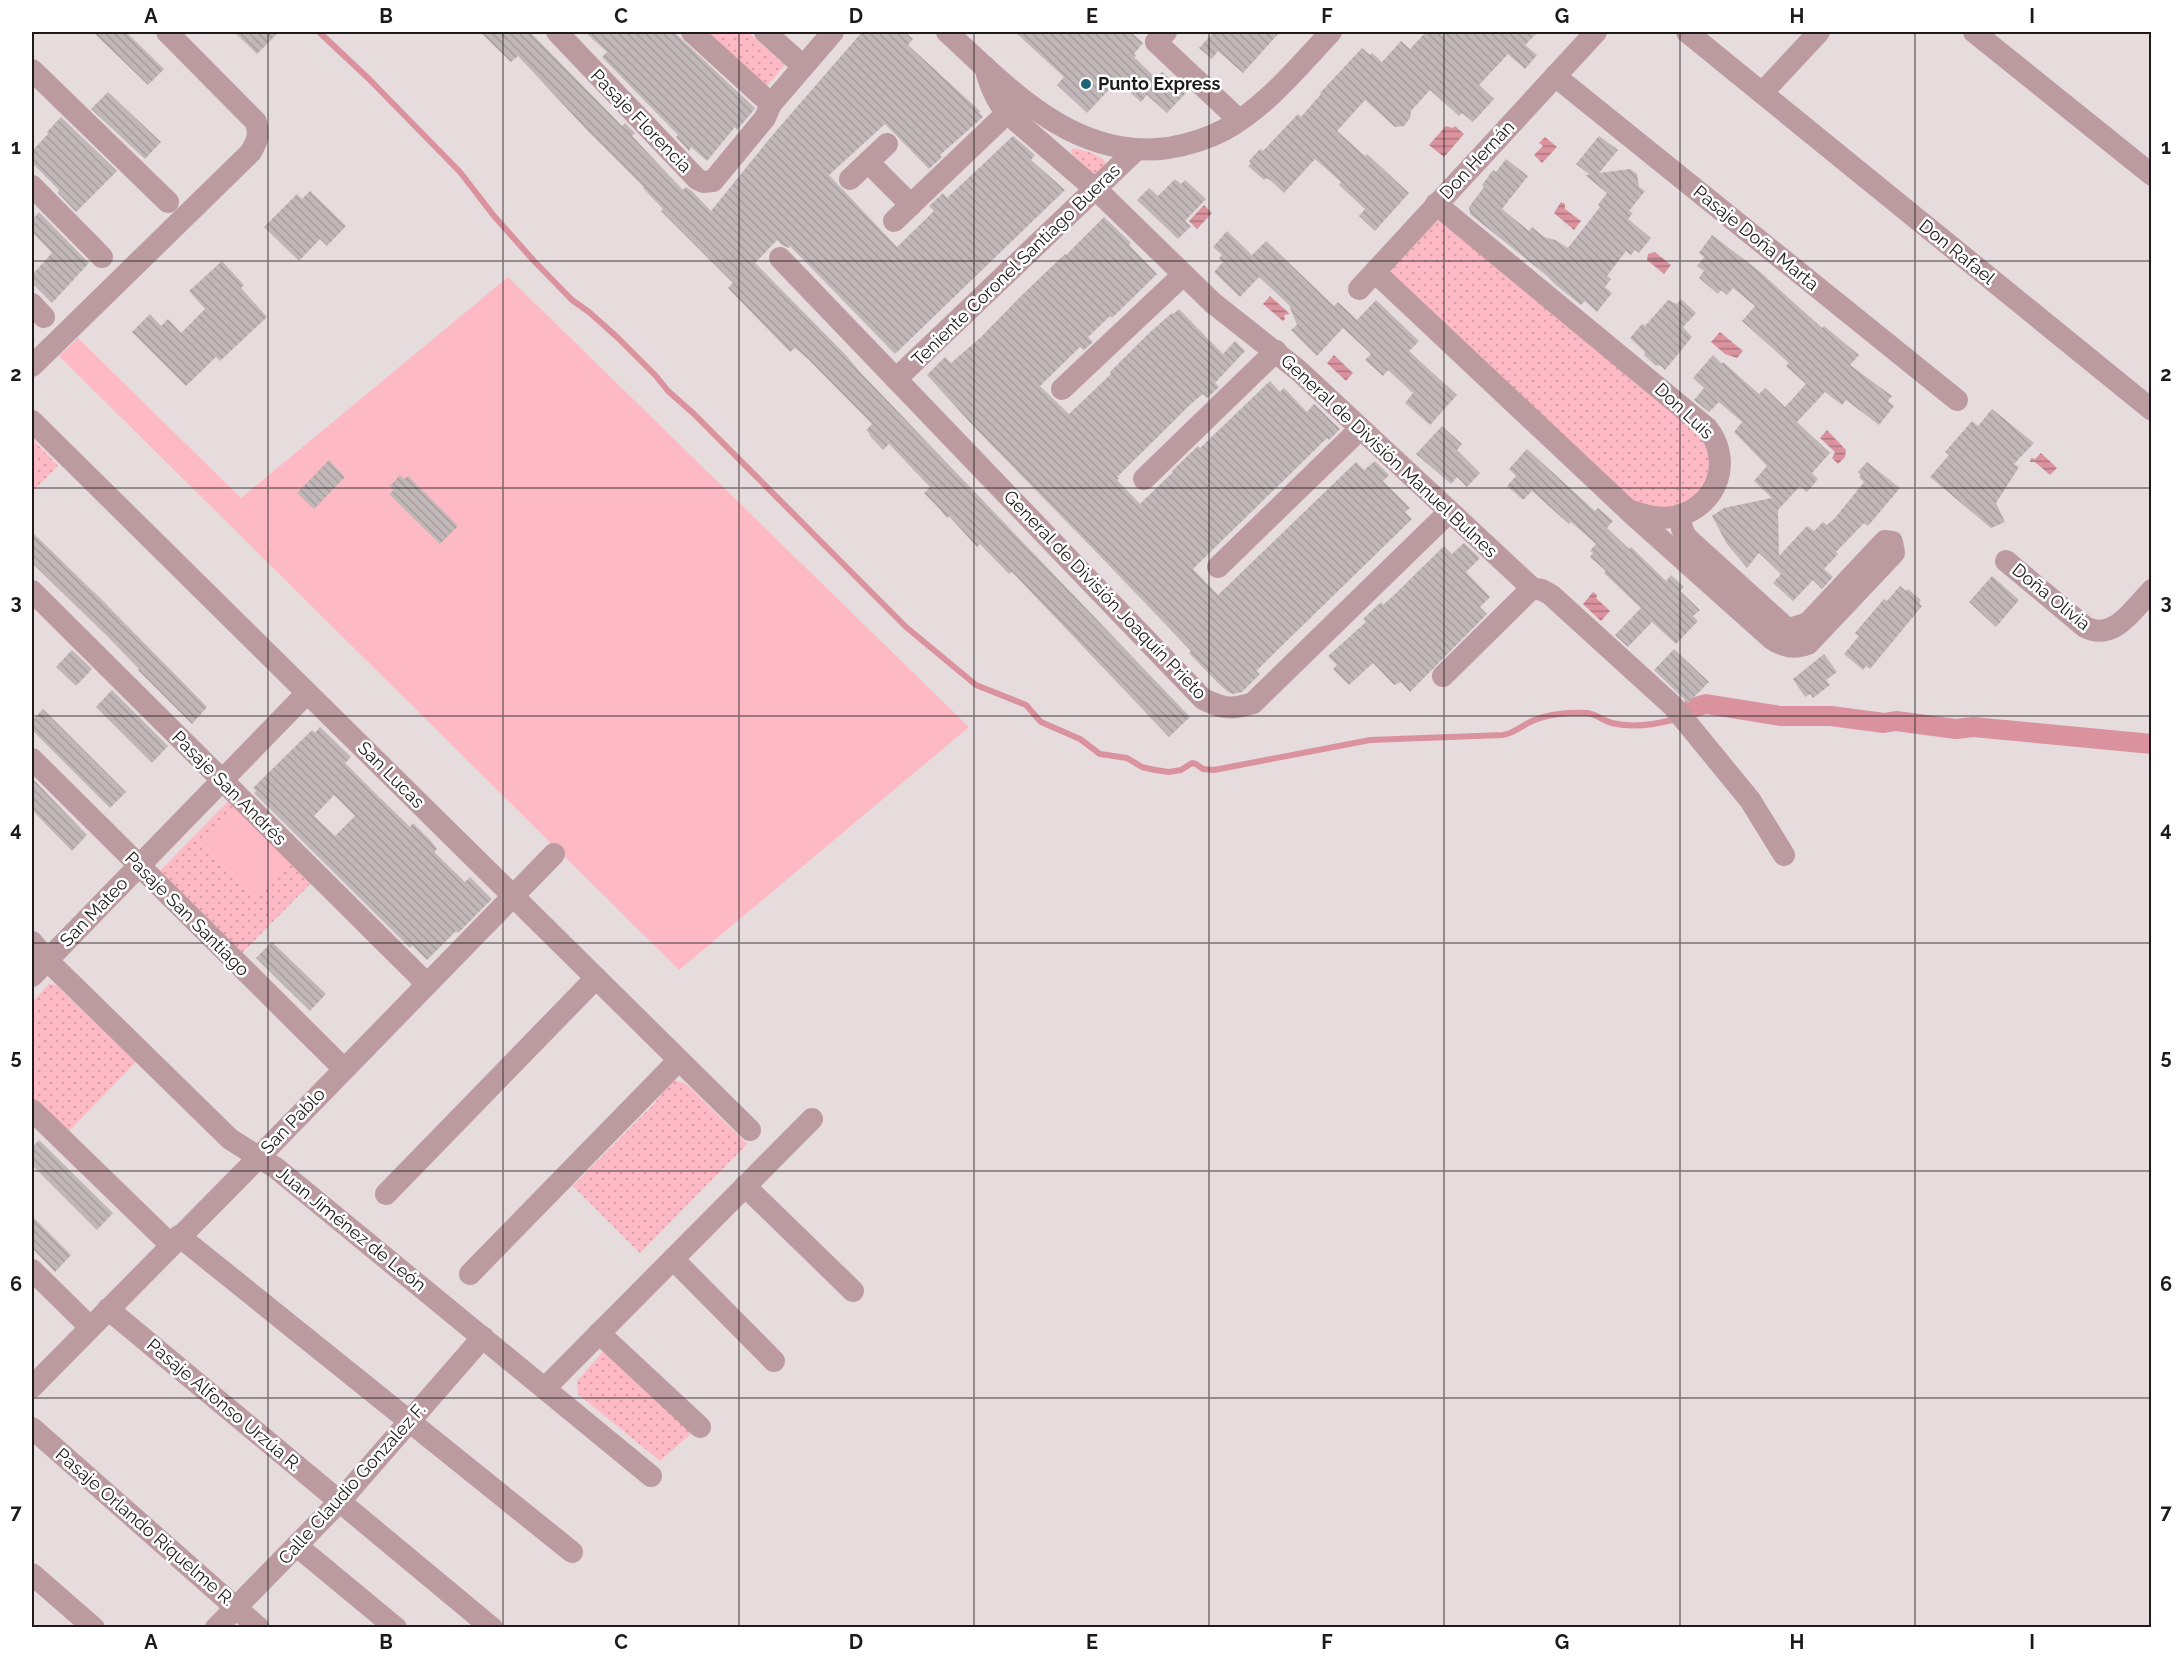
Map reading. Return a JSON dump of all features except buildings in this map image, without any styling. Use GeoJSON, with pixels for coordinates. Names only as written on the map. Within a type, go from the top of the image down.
{"type":"FeatureCollection","features":[{"type":"Feature","properties":{"kind":"street"},"geometry":{"type":"LineString","coordinates":[[32,366],[251,152],[257,141],[259,132],[256,122],[167,32]]}},
{"type":"Feature","properties":{"kind":"street","name":"Pasaje Florencia"},"geometry":{"type":"LineString","coordinates":[[557,32],[688,171],[703,182],[713,181],[765,118],[771,104],[833,32]]}},
{"type":"Feature","properties":{"kind":"street"},"geometry":{"type":"LineString","coordinates":[[692,32],[771,104]]}},
{"type":"Feature","properties":{"kind":"street"},"geometry":{"type":"LineString","coordinates":[[765,32],[803,66]]}},
{"type":"Feature","properties":{"kind":"street"},"geometry":{"type":"LineString","coordinates":[[1166,32],[1156,42],[1239,120]]}},
{"type":"Feature","properties":{"kind":"street","name":"Don Hernán"},"geometry":{"type":"LineString","coordinates":[[1359,289],[1596,32]]}},
{"type":"Feature","properties":{"kind":"street","name":"Don Rafael"},"geometry":{"type":"LineString","coordinates":[[1687,32],[2151,410]]}},
{"type":"Feature","properties":{"kind":"street"},"geometry":{"type":"LineString","coordinates":[[1762,93],[1819,32]]}},
{"type":"Feature","properties":{"kind":"street"},"geometry":{"type":"LineString","coordinates":[[1974,32],[2151,175]]}},
{"type":"Feature","properties":{"kind":"street"},"geometry":{"type":"LineString","coordinates":[[961,36],[985,68],[1031,107],[1092,141],[1111,147],[1135,150],[1184,145],[1224,131],[1272,94],[1324,34]]}},
{"type":"Feature","properties":{"kind":"street","name":"General de División Manuel Bulnes"},"geometry":{"type":"LineString","coordinates":[[985,68],[990,87],[1007,113],[1095,189],[1183,275],[1241,327],[1276,351],[1532,588],[1551,595],[1673,705],[1750,800],[1784,855]]}},
{"type":"Feature","properties":{"kind":"street"},"geometry":{"type":"LineString","coordinates":[[32,70],[168,202]]}},
{"type":"Feature","properties":{"kind":"street","name":"Pasaje Doña Marta"},"geometry":{"type":"LineString","coordinates":[[1555,76],[1957,400]]}},
{"type":"Feature","properties":{"kind":"street"},"geometry":{"type":"LineString","coordinates":[[894,221],[1007,113]]}},
{"type":"Feature","properties":{"kind":"street"},"geometry":{"type":"LineString","coordinates":[[850,179],[886,144]]}},
{"type":"Feature","properties":{"kind":"street","name":"Teniente Coronel Santiago Bueras"},"geometry":{"type":"LineString","coordinates":[[896,380],[1135,150]]}},
{"type":"Feature","properties":{"kind":"street"},"geometry":{"type":"LineString","coordinates":[[868,162],[911,205]]}},
{"type":"Feature","properties":{"kind":"street"},"geometry":{"type":"LineString","coordinates":[[32,186],[102,257]]}},
{"type":"Feature","properties":{"kind":"street","name":"Don Luis"},"geometry":{"type":"LineString","coordinates":[[1436,204],[1701,422],[1714,436],[1719,446],[1720,475],[1715,486],[1693,509],[1680,515]]}},
{"type":"Feature","properties":{"kind":"street","name":"General de División Joaquín Prieto"},"geometry":{"type":"LineString","coordinates":[[780,258],[1203,699],[1218,706],[1234,709],[1253,703],[1449,512]]}},
{"type":"Feature","properties":{"kind":"street"},"geometry":{"type":"LineString","coordinates":[[1375,272],[1628,510],[1671,550],[1781,645],[1799,648],[1808,644],[1892,556],[1895,549],[1892,542],[1882,544],[1808,623],[1790,629],[1687,538],[1682,529],[1680,515],[1660,518],[1628,510]]}},
{"type":"Feature","properties":{"kind":"street"},"geometry":{"type":"LineString","coordinates":[[1062,389],[1183,275]]}},
{"type":"Feature","properties":{"kind":"street"},"geometry":{"type":"LineString","coordinates":[[1144,479],[1276,351]]}},
{"type":"Feature","properties":{"kind":"street","name":"San Lucas"},"geometry":{"type":"LineString","coordinates":[[32,421],[750,1130]]}},
{"type":"Feature","properties":{"kind":"street"},"geometry":{"type":"LineString","coordinates":[[1218,567],[1360,429]]}},
{"type":"Feature","properties":{"kind":"street"},"geometry":{"type":"LineString","coordinates":[[1671,550],[1697,548]]}},
{"type":"Feature","properties":{"kind":"street","name":"Doña Olivia"},"geometry":{"type":"LineString","coordinates":[[2006,561],[2085,627],[2095,632],[2104,632],[2120,624],[2151,590]]}},
{"type":"Feature","properties":{"kind":"street"},"geometry":{"type":"LineString","coordinates":[[1443,676],[1532,588]]}},
{"type":"Feature","properties":{"kind":"street","name":"Pasaje San Andrés"},"geometry":{"type":"LineString","coordinates":[[32,591],[427,984]]}},
{"type":"Feature","properties":{"kind":"street","name":"San Mateo"},"geometry":{"type":"LineString","coordinates":[[39,968],[307,693]]}},
{"type":"Feature","properties":{"kind":"street","name":"Pasaje San Santiago"},"geometry":{"type":"LineString","coordinates":[[32,759],[344,1069]]}},
{"type":"Feature","properties":{"kind":"street","name":"San Pablo"},"geometry":{"type":"LineString","coordinates":[[32,1387],[554,854]]}},
{"type":"Feature","properties":{"kind":"street","name":"Juan Jiménez de León"},"geometry":{"type":"LineString","coordinates":[[32,942],[39,968],[230,1139],[276,1168],[651,1476]]}},
{"type":"Feature","properties":{"kind":"street"},"geometry":{"type":"LineString","coordinates":[[386,1194],[596,978]]}},
{"type":"Feature","properties":{"kind":"street"},"geometry":{"type":"LineString","coordinates":[[470,1274],[679,1060]]}},
{"type":"Feature","properties":{"kind":"street"},"geometry":{"type":"LineString","coordinates":[[32,1110],[175,1240],[573,1552]]}},
{"type":"Feature","properties":{"kind":"street"},"geometry":{"type":"LineString","coordinates":[[545,1388],[812,1119]]}},
{"type":"Feature","properties":{"kind":"street"},"geometry":{"type":"LineString","coordinates":[[745,1186],[853,1291]]}},
{"type":"Feature","properties":{"kind":"street"},"geometry":{"type":"LineString","coordinates":[[673,1259],[774,1361]]}},
{"type":"Feature","properties":{"kind":"street"},"geometry":{"type":"LineString","coordinates":[[32,1270],[90,1327]]}},
{"type":"Feature","properties":{"kind":"street","name":"Pasaje Alfonso Urzúa R."},"geometry":{"type":"LineString","coordinates":[[108,1309],[492,1628]]}},
{"type":"Feature","properties":{"kind":"street"},"geometry":{"type":"LineString","coordinates":[[599,1334],[700,1427]]}},
{"type":"Feature","properties":{"kind":"street","name":"Calle Claudio Gonzalez F."},"geometry":{"type":"LineString","coordinates":[[216,1628],[340,1501],[483,1337]]}},
{"type":"Feature","properties":{"kind":"street","name":"Pasaje Orlando Riquelme R."},"geometry":{"type":"LineString","coordinates":[[32,1428],[259,1628]]}},
{"type":"Feature","properties":{"kind":"street"},"geometry":{"type":"LineString","coordinates":[[297,1546],[396,1628]]}},
{"type":"Feature","properties":{"kind":"street"},"geometry":{"type":"LineString","coordinates":[[32,1574],[94,1628]]}},
{"type":"Feature","properties":{"kind":"shaded area"},"geometry":{"type":"Polygon","coordinates":[[[705,32],[748,32],[785,65],[766,87],[705,32]]]}},
{"type":"Feature","properties":{"kind":"shaded area"},"geometry":{"type":"Polygon","coordinates":[[[1446,126],[1453,128],[1455,126],[1464,134],[1444,157],[1429,145],[1446,126]]]}},
{"type":"Feature","properties":{"kind":"shaded area"},"geometry":{"type":"Polygon","coordinates":[[[1545,137],[1557,147],[1542,163],[1534,155],[1543,146],[1539,143],[1545,137]]]}},
{"type":"Feature","properties":{"kind":"shaded area"},"geometry":{"type":"Polygon","coordinates":[[[1075,148],[1093,153],[1104,160],[1106,164],[1096,176],[1072,154],[1071,150],[1075,148]]]}},
{"type":"Feature","properties":{"kind":"shaded area"},"geometry":{"type":"Polygon","coordinates":[[[1561,202],[1565,204],[1565,209],[1581,221],[1574,230],[1554,213],[1561,202]]]}},
{"type":"Feature","properties":{"kind":"shaded area"},"geometry":{"type":"Polygon","coordinates":[[[1204,205],[1212,213],[1197,229],[1189,221],[1204,205]]]}},
{"type":"Feature","properties":{"kind":"shaded area"},"geometry":{"type":"Polygon","coordinates":[[[1434,221],[1439,221],[1692,423],[1710,450],[1709,483],[1684,506],[1657,508],[1633,503],[1392,277],[1390,269],[1434,221]]]}},
{"type":"Feature","properties":{"kind":"shaded area"},"geometry":{"type":"Polygon","coordinates":[[[1655,252],[1671,265],[1664,274],[1647,260],[1648,254],[1655,252]]]}},
{"type":"Feature","properties":{"kind":"shaded area"},"geometry":{"type":"Polygon","coordinates":[[[508,277],[969,727],[679,970],[59,356],[78,338],[241,498],[508,277]]]}},
{"type":"Feature","properties":{"kind":"shaded area"},"geometry":{"type":"Polygon","coordinates":[[[1270,296],[1290,314],[1284,315],[1283,321],[1263,304],[1270,296]]]}},
{"type":"Feature","properties":{"kind":"shaded area"},"geometry":{"type":"Polygon","coordinates":[[[1720,332],[1743,351],[1737,358],[1725,354],[1711,342],[1720,332]]]}},
{"type":"Feature","properties":{"kind":"shaded area"},"geometry":{"type":"Polygon","coordinates":[[[1334,355],[1353,373],[1346,381],[1327,363],[1334,355]]]}},
{"type":"Feature","properties":{"kind":"shaded area"},"geometry":{"type":"Polygon","coordinates":[[[1827,430],[1846,450],[1845,457],[1838,464],[1832,458],[1835,452],[1820,438],[1827,430]]]}},
{"type":"Feature","properties":{"kind":"shaded area"},"geometry":{"type":"Polygon","coordinates":[[[32,439],[58,466],[32,492],[32,439]]]}},
{"type":"Feature","properties":{"kind":"shaded area"},"geometry":{"type":"Polygon","coordinates":[[[2041,453],[2057,468],[2050,475],[2035,462],[2030,462],[2031,458],[2035,459],[2041,453]]]}},
{"type":"Feature","properties":{"kind":"shaded area"},"geometry":{"type":"Polygon","coordinates":[[[1593,592],[1610,611],[1601,621],[1583,604],[1593,592]]]}},
{"type":"Feature","properties":{"kind":"shaded area"},"geometry":{"type":"Polygon","coordinates":[[[233,796],[316,878],[239,956],[157,874],[233,796]]]}},
{"type":"Feature","properties":{"kind":"shaded area"},"geometry":{"type":"Polygon","coordinates":[[[237,810],[289,862],[257,894],[205,842],[237,810]]]}},
{"type":"Feature","properties":{"kind":"shaded area"},"geometry":{"type":"Polygon","coordinates":[[[49,984],[56,985],[136,1062],[65,1135],[32,1101],[32,1002],[49,984]]]}},
{"type":"Feature","properties":{"kind":"shaded area"},"geometry":{"type":"Polygon","coordinates":[[[672,1079],[686,1084],[747,1144],[640,1253],[573,1186],[655,1103],[672,1079]]]}},
{"type":"Feature","properties":{"kind":"shaded area"},"geometry":{"type":"Polygon","coordinates":[[[606,1348],[695,1430],[660,1461],[578,1394],[577,1381],[606,1348]]]}},
{"type":"Feature","properties":{"kind":"waterway"},"geometry":{"type":"LineString","coordinates":[[319,32],[369,79],[460,172],[494,216],[572,300],[617,337],[668,391],[693,413],[906,627],[976,685],[1026,705],[1041,722],[1080,739],[1100,754],[1127,758],[1142,767],[1169,772],[1181,770],[1192,763],[1203,769],[1214,770],[1370,740],[1503,735],[1538,719],[1559,714],[1587,713],[1612,723],[1635,726],[1672,720]]}},
{"type":"Feature","properties":{"kind":"waterway"},"geometry":{"type":"LineString","coordinates":[[1692,708],[1706,704],[1780,716],[1831,716],[1884,723],[1896,721],[1956,729],[1973,727],[2152,744]]}},
{"type":"Feature","properties":{"kind":"place","name":"Punto Express"},"geometry":{"type":"Point","coordinates":[1086,84]}}]}
